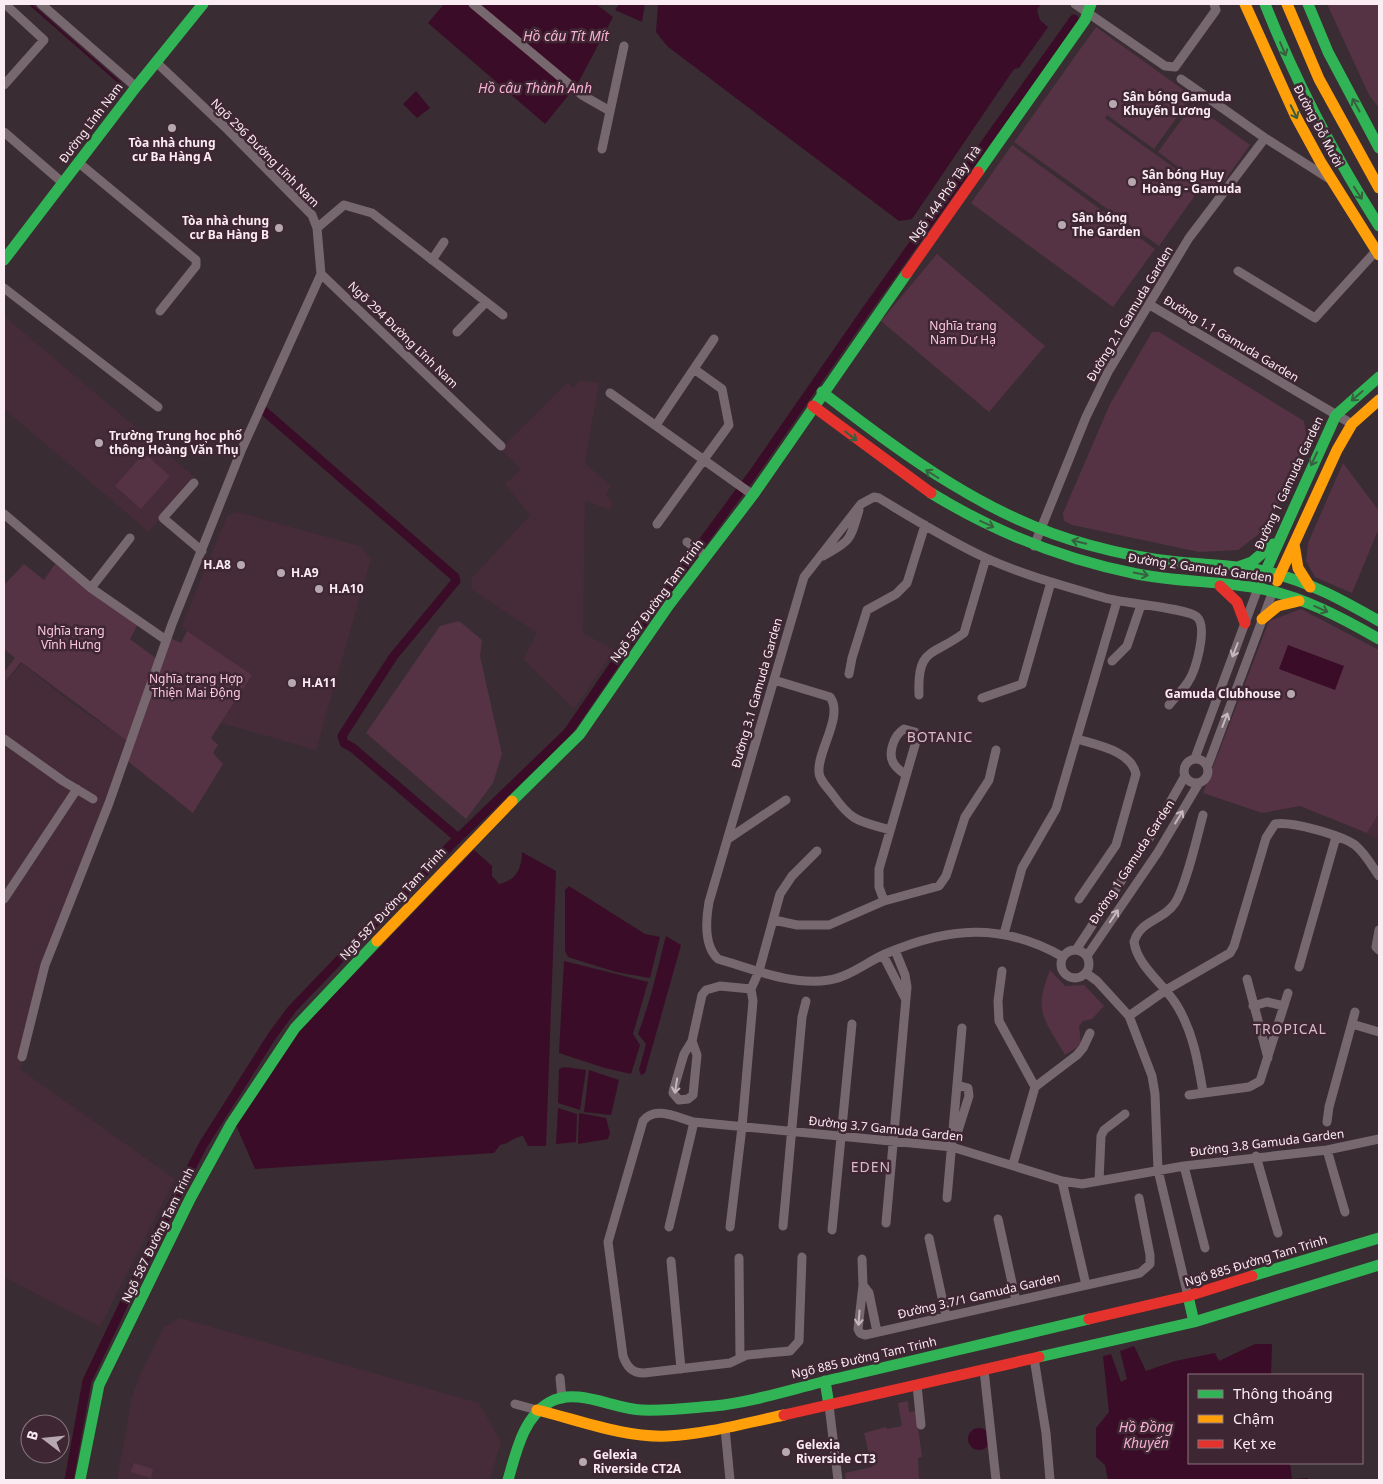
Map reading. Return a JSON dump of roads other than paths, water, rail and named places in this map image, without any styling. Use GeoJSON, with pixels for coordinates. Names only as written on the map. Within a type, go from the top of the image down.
{"type":"FeatureCollection","features":[{"type":"Feature","properties":{"kind":"main road","name":"Đường Lĩnh Nam"},"geometry":{"type":"LineString","coordinates":[[4,260],[136,87],[203,4]]}},
{"type":"Feature","properties":{"kind":"main road","name":"Đường Đỗ Mười"},"geometry":{"type":"LineString","coordinates":[[1245,4],[1295,115],[1332,180],[1378,253]]}},
{"type":"Feature","properties":{"kind":"main road"},"geometry":{"type":"LineString","coordinates":[[1265,4],[1299,88],[1351,183],[1379,226]]}},
{"type":"Feature","properties":{"kind":"main road"},"geometry":{"type":"LineString","coordinates":[[1287,4],[1319,79],[1379,188]]}},
{"type":"Feature","properties":{"kind":"main road"},"geometry":{"type":"LineString","coordinates":[[1308,4],[1328,52],[1378,143]]}},
{"type":"Feature","properties":{"kind":"main road","name":"Ngõ 144 Phố Tây Trà"},"geometry":{"type":"LineString","coordinates":[[817,399],[1085,20],[1090,8]]}},
{"type":"Feature","properties":{"kind":"main road","name":"Đường 1 Gamuda Garden"},"geometry":{"type":"LineString","coordinates":[[1258,588],[1278,538],[1336,415],[1379,377]]}},
{"type":"Feature","properties":{"kind":"main road","name":"Đường 2 Gamuda Garden"},"geometry":{"type":"LineString","coordinates":[[817,399],[837,404],[920,467],[960,491],[1040,530],[1080,542],[1162,560],[1265,571],[1310,587],[1355,607],[1379,621]]}},
{"type":"Feature","properties":{"kind":"main road","name":"Đường 2 Gamuda Garden"},"geometry":{"type":"LineString","coordinates":[[817,399],[827,418],[891,467],[956,510],[1034,546],[1124,571],[1159,578],[1273,591],[1302,601],[1350,622],[1379,639]]}},
{"type":"Feature","properties":{"kind":"main road","name":"Ngõ 587 Đường Tam Trinh"},"geometry":{"type":"LineString","coordinates":[[80,1480],[99,1385],[190,1198],[231,1124],[289,1036],[441,872],[580,734],[703,555],[817,399]]}},
{"type":"Feature","properties":{"kind":"main road"},"geometry":{"type":"LineString","coordinates":[[1273,591],[1294,543],[1352,424],[1379,400]]}},
{"type":"Feature","properties":{"kind":"main road"},"geometry":{"type":"LineString","coordinates":[[827,418],[837,404]]}},
{"type":"Feature","properties":{"kind":"main road"},"geometry":{"type":"LineString","coordinates":[[1236,567],[1252,562],[1278,538]]}},
{"type":"Feature","properties":{"kind":"main road"},"geometry":{"type":"LineString","coordinates":[[1294,543],[1298,568],[1310,587]]}},
{"type":"Feature","properties":{"kind":"main road"},"geometry":{"type":"LineString","coordinates":[[1218,584],[1238,600],[1244,613],[1245,623]]}},
{"type":"Feature","properties":{"kind":"main road"},"geometry":{"type":"LineString","coordinates":[[1262,619],[1267,613],[1278,606],[1302,601]]}},
{"type":"Feature","properties":{"kind":"main road","name":"Ngõ 885 Đường Tam Trinh"},"geometry":{"type":"LineString","coordinates":[[537,1410],[562,1399],[584,1398],[628,1408],[664,1411],[722,1405],[1188,1296],[1379,1238]]}},
{"type":"Feature","properties":{"kind":"main road"},"geometry":{"type":"LineString","coordinates":[[508,1480],[522,1432],[537,1410],[625,1432],[667,1436],[725,1428],[1194,1322],[1379,1265]]}},
{"type":"Feature","properties":{"kind":"main road"},"geometry":{"type":"LineString","coordinates":[[1188,1296],[1194,1322]]}},
{"type":"Feature","properties":{"kind":"main road"},"geometry":{"type":"LineString","coordinates":[[825,1381],[829,1405]]}},
{"type":"Feature","properties":{"kind":"main road"},"geometry":{"type":"LineString","coordinates":[[722,1405],[725,1428]]}},
{"type":"Feature","properties":{"kind":"street"},"geometry":{"type":"LineString","coordinates":[[42,4],[136,87]]}},
{"type":"Feature","properties":{"kind":"street"},"geometry":{"type":"LineString","coordinates":[[473,4],[582,95],[610,111]]}},
{"type":"Feature","properties":{"kind":"street"},"geometry":{"type":"LineString","coordinates":[[1075,4],[1090,8],[1165,66],[1175,67],[1216,10],[1214,4]]}},
{"type":"Feature","properties":{"kind":"street"},"geometry":{"type":"LineString","coordinates":[[4,85],[44,40],[6,10]]}},
{"type":"Feature","properties":{"kind":"street"},"geometry":{"type":"LineString","coordinates":[[602,150],[624,46]]}},
{"type":"Feature","properties":{"kind":"street","name":"Ngõ 296 Đường Lĩnh Nam"},"geometry":{"type":"LineString","coordinates":[[156,62],[228,130],[312,215],[317,228],[341,207],[348,205],[372,213],[503,315]]}},
{"type":"Feature","properties":{"kind":"street"},"geometry":{"type":"LineString","coordinates":[[1181,79],[1265,138],[1332,180]]}},
{"type":"Feature","properties":{"kind":"street"},"geometry":{"type":"LineString","coordinates":[[4,132],[63,183]]}},
{"type":"Feature","properties":{"kind":"street","name":"Đường 2.1 Gamuda Garden"},"geometry":{"type":"LineString","coordinates":[[1034,546],[1086,417],[1122,348],[1150,305],[1189,238],[1265,138]]}},
{"type":"Feature","properties":{"kind":"street"},"geometry":{"type":"LineString","coordinates":[[79,163],[198,262],[160,311]]}},
{"type":"Feature","properties":{"kind":"street"},"geometry":{"type":"LineString","coordinates":[[22,1057],[45,965],[109,803],[166,640],[241,451],[321,274],[317,228]]}},
{"type":"Feature","properties":{"kind":"street"},"geometry":{"type":"LineString","coordinates":[[432,260],[444,242]]}},
{"type":"Feature","properties":{"kind":"street"},"geometry":{"type":"LineString","coordinates":[[1238,271],[1315,318],[1378,253]]}},
{"type":"Feature","properties":{"kind":"street","name":"Ngõ 294 Đường Lĩnh Nam"},"geometry":{"type":"LineString","coordinates":[[321,274],[502,446]]}},
{"type":"Feature","properties":{"kind":"street"},"geometry":{"type":"LineString","coordinates":[[4,288],[158,407]]}},
{"type":"Feature","properties":{"kind":"street"},"geometry":{"type":"LineString","coordinates":[[457,332],[486,302]]}},
{"type":"Feature","properties":{"kind":"street","name":"Đường 1.1 Gamuda Garden"},"geometry":{"type":"LineString","coordinates":[[1150,305],[1352,424]]}},
{"type":"Feature","properties":{"kind":"street"},"geometry":{"type":"LineString","coordinates":[[656,425],[714,339]]}},
{"type":"Feature","properties":{"kind":"street"},"geometry":{"type":"LineString","coordinates":[[657,524],[729,426],[722,389],[694,369]]}},
{"type":"Feature","properties":{"kind":"street"},"geometry":{"type":"LineString","coordinates":[[610,392],[750,493]]}},
{"type":"Feature","properties":{"kind":"street"},"geometry":{"type":"LineString","coordinates":[[194,483],[163,518],[202,551]]}},
{"type":"Feature","properties":{"kind":"street","name":"Đường 3.1 Gamuda Garden"},"geometry":{"type":"LineString","coordinates":[[1063,957],[1048,948],[1004,934],[957,932],[916,941],[830,980],[786,979],[718,959],[710,946],[706,916],[804,577],[861,504],[874,498],[879,498],[986,558],[1051,582],[1117,601],[1141,606],[1186,611],[1198,617],[1201,622],[1202,640],[1191,676],[1169,705]]}},
{"type":"Feature","properties":{"kind":"street"},"geometry":{"type":"LineString","coordinates":[[4,514],[91,588],[166,640]]}},
{"type":"Feature","properties":{"kind":"street"},"geometry":{"type":"LineString","coordinates":[[849,674],[867,610],[896,594],[907,583],[925,525]]}},
{"type":"Feature","properties":{"kind":"street"},"geometry":{"type":"LineString","coordinates":[[91,588],[130,538]]}},
{"type":"Feature","properties":{"kind":"street"},"geometry":{"type":"LineString","coordinates":[[689,544],[703,555]]}},
{"type":"Feature","properties":{"kind":"street"},"geometry":{"type":"LineString","coordinates":[[918,695],[918,675],[922,661],[928,654],[964,633],[986,558]]}},
{"type":"Feature","properties":{"kind":"street"},"geometry":{"type":"LineString","coordinates":[[982,698],[1022,684],[1051,582]]}},
{"type":"Feature","properties":{"kind":"street","name":"Đường 1 Gamuda Garden"},"geometry":{"type":"LineString","coordinates":[[1195,758],[1258,588]]}},
{"type":"Feature","properties":{"kind":"street"},"geometry":{"type":"LineString","coordinates":[[1208,766],[1205,761],[1195,758],[1185,765],[1185,776],[1189,780],[1199,783],[1208,775],[1208,766],[1273,591]]}},
{"type":"Feature","properties":{"kind":"street"},"geometry":{"type":"LineString","coordinates":[[1004,934],[1022,868],[1056,809],[1117,601]]}},
{"type":"Feature","properties":{"kind":"street"},"geometry":{"type":"LineString","coordinates":[[1112,661],[1128,646],[1141,606]]}},
{"type":"Feature","properties":{"kind":"street"},"geometry":{"type":"LineString","coordinates":[[774,680],[822,694],[833,702],[834,714],[820,764],[820,777],[848,816],[890,830]]}},
{"type":"Feature","properties":{"kind":"street"},"geometry":{"type":"LineString","coordinates":[[884,901],[879,886],[879,869],[917,738],[915,732],[904,729],[896,737],[891,756],[893,763],[906,775]]}},
{"type":"Feature","properties":{"kind":"street"},"geometry":{"type":"LineString","coordinates":[[4,739],[63,781],[93,799]]}},
{"type":"Feature","properties":{"kind":"street"},"geometry":{"type":"LineString","coordinates":[[1077,739],[1104,748],[1130,761],[1136,774],[1116,845],[1079,899]]}},
{"type":"Feature","properties":{"kind":"street"},"geometry":{"type":"LineString","coordinates":[[774,920],[797,925],[829,924],[884,901],[939,886],[943,882],[965,817],[989,780],[996,750]]}},
{"type":"Feature","properties":{"kind":"street","name":"Đường 1 Gamuda Garden"},"geometry":{"type":"LineString","coordinates":[[1076,950],[1152,834],[1185,776]]}},
{"type":"Feature","properties":{"kind":"street","name":"Đường 1 Gamuda Garden"},"geometry":{"type":"LineString","coordinates":[[1086,956],[1164,842],[1199,783]]}},
{"type":"Feature","properties":{"kind":"street"},"geometry":{"type":"LineString","coordinates":[[4,899],[78,789]]}},
{"type":"Feature","properties":{"kind":"street"},"geometry":{"type":"LineString","coordinates":[[728,839],[786,800]]}},
{"type":"Feature","properties":{"kind":"street"},"geometry":{"type":"LineString","coordinates":[[1203,1092],[1195,1046],[1181,1012],[1166,990],[1141,961],[1136,952],[1134,942],[1141,927],[1161,916],[1174,904],[1204,815]]}},
{"type":"Feature","properties":{"kind":"street"},"geometry":{"type":"LineString","coordinates":[[1129,1016],[1166,990],[1230,953],[1234,946],[1266,838],[1275,824],[1292,824],[1354,844],[1366,856],[1379,876]]}},
{"type":"Feature","properties":{"kind":"street"},"geometry":{"type":"LineString","coordinates":[[1152,834],[1164,842]]}},
{"type":"Feature","properties":{"kind":"street"},"geometry":{"type":"LineString","coordinates":[[1299,967],[1336,837]]}},
{"type":"Feature","properties":{"kind":"street"},"geometry":{"type":"LineString","coordinates":[[730,1226],[742,1127],[753,1001],[751,989],[759,971],[785,885],[817,851]]}},
{"type":"Feature","properties":{"kind":"street"},"geometry":{"type":"LineString","coordinates":[[1379,930],[1376,947],[1379,950]]}},
{"type":"Feature","properties":{"kind":"street"},"geometry":{"type":"LineString","coordinates":[[886,1223],[907,987],[905,975],[895,950]]}},
{"type":"Feature","properties":{"kind":"street"},"geometry":{"type":"LineString","coordinates":[[1076,950],[1086,956],[1089,962],[1086,973],[1077,978],[1067,975],[1062,967],[1063,957],[1076,950]]}},
{"type":"Feature","properties":{"kind":"street"},"geometry":{"type":"LineString","coordinates":[[883,955],[905,998]]}},
{"type":"Feature","properties":{"kind":"street"},"geometry":{"type":"LineString","coordinates":[[1002,971],[998,1001],[1000,1021],[1035,1087]]}},
{"type":"Feature","properties":{"kind":"street"},"geometry":{"type":"LineString","coordinates":[[1086,973],[1129,1016],[1152,1076],[1155,1094],[1158,1170],[1188,1296]]}},
{"type":"Feature","properties":{"kind":"street"},"geometry":{"type":"LineString","coordinates":[[1247,979],[1268,1059]]}},
{"type":"Feature","properties":{"kind":"street"},"geometry":{"type":"LineString","coordinates":[[692,1041],[697,1055],[693,1095],[688,1099],[679,1100],[673,1093],[674,1088],[684,1054],[692,1041],[702,996],[706,990],[720,986],[751,989]]}},
{"type":"Feature","properties":{"kind":"street"},"geometry":{"type":"LineString","coordinates":[[1189,1095],[1255,1084],[1260,1081],[1288,993]]}},
{"type":"Feature","properties":{"kind":"street"},"geometry":{"type":"LineString","coordinates":[[783,1226],[802,1017],[806,1001]]}},
{"type":"Feature","properties":{"kind":"street"},"geometry":{"type":"LineString","coordinates":[[1253,1006],[1267,1002],[1284,1006]]}},
{"type":"Feature","properties":{"kind":"street"},"geometry":{"type":"LineString","coordinates":[[1327,1122],[1328,1106],[1355,1012]]}},
{"type":"Feature","properties":{"kind":"street"},"geometry":{"type":"LineString","coordinates":[[832,1230],[852,1024]]}},
{"type":"Feature","properties":{"kind":"street"},"geometry":{"type":"LineString","coordinates":[[1352,1024],[1379,1032]]}},
{"type":"Feature","properties":{"kind":"street"},"geometry":{"type":"LineString","coordinates":[[947,1198],[962,1028]]}},
{"type":"Feature","properties":{"kind":"street"},"geometry":{"type":"LineString","coordinates":[[1013,1164],[1035,1087],[1077,1055],[1083,1048],[1090,1033]]}},
{"type":"Feature","properties":{"kind":"street","name":"Đường 3.7 Gamuda Garden"},"geometry":{"type":"LineString","coordinates":[[681,1369],[637,1373],[626,1364],[608,1242],[643,1121],[647,1115],[657,1112],[694,1122],[952,1147],[1013,1164],[1062,1181],[1082,1184],[1158,1170]]}},
{"type":"Feature","properties":{"kind":"street"},"geometry":{"type":"LineString","coordinates":[[1099,1181],[1100,1136],[1104,1130],[1125,1114]]}},
{"type":"Feature","properties":{"kind":"street"},"geometry":{"type":"LineString","coordinates":[[669,1227],[694,1122]]}},
{"type":"Feature","properties":{"kind":"street","name":"Đường 3.8 Gamuda Garden"},"geometry":{"type":"LineString","coordinates":[[1158,1170],[1256,1156],[1328,1150],[1379,1139]]}},
{"type":"Feature","properties":{"kind":"street"},"geometry":{"type":"LineString","coordinates":[[1328,1150],[1345,1212]]}},
{"type":"Feature","properties":{"kind":"street"},"geometry":{"type":"LineString","coordinates":[[1256,1156],[1278,1233]]}},
{"type":"Feature","properties":{"kind":"street"},"geometry":{"type":"LineString","coordinates":[[1184,1166],[1205,1248]]}},
{"type":"Feature","properties":{"kind":"street"},"geometry":{"type":"LineString","coordinates":[[1062,1181],[1086,1285]]}},
{"type":"Feature","properties":{"kind":"street","name":"Đường 3.7/1 Gamuda Garden"},"geometry":{"type":"LineString","coordinates":[[877,1332],[1140,1274],[1150,1264],[1140,1198]]}},
{"type":"Feature","properties":{"kind":"street"},"geometry":{"type":"LineString","coordinates":[[998,1219],[1016,1301]]}},
{"type":"Feature","properties":{"kind":"street"},"geometry":{"type":"LineString","coordinates":[[929,1238],[946,1316]]}},
{"type":"Feature","properties":{"kind":"street"},"geometry":{"type":"LineString","coordinates":[[671,1261],[681,1369],[730,1363],[740,1358],[790,1351],[799,1341],[802,1257]]}},
{"type":"Feature","properties":{"kind":"street"},"geometry":{"type":"LineString","coordinates":[[739,1258],[740,1358]]}},
{"type":"Feature","properties":{"kind":"street"},"geometry":{"type":"LineString","coordinates":[[862,1259],[864,1286],[859,1331],[864,1335],[877,1332],[868,1293],[864,1286]]}},
{"type":"Feature","properties":{"kind":"street"},"geometry":{"type":"LineString","coordinates":[[1034,1358],[1046,1433],[1050,1480]]}},
{"type":"Feature","properties":{"kind":"street"},"geometry":{"type":"LineString","coordinates":[[984,1370],[996,1480]]}},
{"type":"Feature","properties":{"kind":"street"},"geometry":{"type":"LineString","coordinates":[[560,1378],[562,1399]]}},
{"type":"Feature","properties":{"kind":"street"},"geometry":{"type":"LineString","coordinates":[[916,1385],[921,1425]]}},
{"type":"Feature","properties":{"kind":"street"},"geometry":{"type":"LineString","coordinates":[[515,1404],[537,1410]]}},
{"type":"Feature","properties":{"kind":"street"},"geometry":{"type":"LineString","coordinates":[[829,1405],[838,1480]]}},
{"type":"Feature","properties":{"kind":"street"},"geometry":{"type":"LineString","coordinates":[[725,1428],[730,1480]]}},
{"type":"Feature","properties":{"kind":"water","name":"Hồ câu Thành Anh"},"geometry":{"type":"Polygon","coordinates":[[[444,4],[469,4],[572,91],[545,124],[428,23],[444,4]]]}},
{"type":"Feature","properties":{"kind":"water","name":"Hồ câu Tít Mít"},"geometry":{"type":"Polygon","coordinates":[[[479,4],[596,4],[613,17],[577,85],[479,4]]]}},
{"type":"Feature","properties":{"kind":"water"},"geometry":{"type":"Polygon","coordinates":[[[619,4],[645,4],[642,22],[615,10],[619,4]]]}},
{"type":"Feature","properties":{"kind":"water"},"geometry":{"type":"Polygon","coordinates":[[[658,4],[1041,4],[1037,10],[1040,20],[1048,27],[1019,68],[1014,69],[912,219],[899,221],[667,46],[656,32],[658,4]]]}},
{"type":"Feature","properties":{"kind":"water"},"geometry":{"type":"Polygon","coordinates":[[[416,91],[430,108],[417,118],[403,104],[416,91]]]}},
{"type":"Feature","properties":{"kind":"water"},"geometry":{"type":"Polygon","coordinates":[[[1288,645],[1344,666],[1335,690],[1279,669],[1288,645]]]}},
{"type":"Feature","properties":{"kind":"water"},"geometry":{"type":"Polygon","coordinates":[[[474,850],[492,866],[492,876],[499,884],[510,880],[517,873],[521,863],[522,852],[556,871],[546,1146],[528,1146],[523,1136],[500,1145],[494,1153],[255,1169],[236,1125],[294,1036],[474,850]]]}},
{"type":"Feature","properties":{"kind":"water"},"geometry":{"type":"Polygon","coordinates":[[[569,886],[645,934],[660,937],[650,978],[616,972],[568,957],[565,951],[565,890],[569,886]]]}},
{"type":"Feature","properties":{"kind":"water"},"geometry":{"type":"Polygon","coordinates":[[[666,936],[681,945],[645,1073],[641,1075],[639,1070],[646,1044],[638,1034],[666,936]]]}},
{"type":"Feature","properties":{"kind":"water"},"geometry":{"type":"Polygon","coordinates":[[[564,961],[648,982],[633,1034],[640,1045],[631,1074],[605,1068],[559,1053],[564,961]]]}},
{"type":"Feature","properties":{"kind":"water"},"geometry":{"type":"Polygon","coordinates":[[[564,1067],[586,1070],[580,1110],[558,1103],[559,1069],[564,1067]]]}},
{"type":"Feature","properties":{"kind":"water"},"geometry":{"type":"Polygon","coordinates":[[[589,1070],[619,1080],[611,1115],[584,1112],[589,1070]]]}},
{"type":"Feature","properties":{"kind":"water"},"geometry":{"type":"Polygon","coordinates":[[[558,1108],[577,1114],[576,1142],[556,1144],[558,1108]]]}},
{"type":"Feature","properties":{"kind":"water"},"geometry":{"type":"Polygon","coordinates":[[[579,1113],[606,1118],[610,1133],[608,1139],[578,1144],[579,1113]]]}},
{"type":"Feature","properties":{"kind":"water","name":"Hồ Đồng Khuyến"},"geometry":{"type":"Polygon","coordinates":[[[1255,1344],[1272,1344],[1271,1374],[1188,1374],[1188,1464],[1290,1464],[1292,1479],[1308,1478],[1308,1480],[1108,1480],[1105,1465],[1096,1457],[1096,1428],[1109,1412],[1103,1356],[1111,1354],[1121,1382],[1127,1379],[1120,1351],[1134,1346],[1146,1371],[1175,1361],[1215,1353],[1219,1361],[1255,1344]]]}},
{"type":"Feature","properties":{"kind":"water"},"geometry":{"type":"Polygon","coordinates":[[[979,1428],[989,1435],[990,1439],[983,1449],[979,1450],[969,1443],[968,1439],[975,1429],[979,1428]]]}},
{"type":"Feature","properties":{"kind":"waterway"},"geometry":{"type":"LineString","coordinates":[[30,4],[120,83]]}},
{"type":"Feature","properties":{"kind":"waterway"},"geometry":{"type":"LineString","coordinates":[[69,1480],[87,1381],[158,1232],[203,1145],[272,1036],[292,1009],[363,935],[453,843],[568,732],[640,627],[752,475],[865,312],[1074,19]]}},
{"type":"Feature","properties":{"kind":"waterway"},"geometry":{"type":"LineString","coordinates":[[264,411],[455,577],[456,581],[393,657],[342,736],[344,743],[353,748],[458,838]]}},
{"type":"Feature","properties":{"kind":"place","name":"Sân bóng Gamuda Khuyến Lương"},"geometry":{"type":"Point","coordinates":[1113,104]}},
{"type":"Feature","properties":{"kind":"place","name":"Tòa nhà chung cư Ba Hàng A"},"geometry":{"type":"Point","coordinates":[172,128]}},
{"type":"Feature","properties":{"kind":"place","name":"Sân bóng Huy Hoàng - Gamuda"},"geometry":{"type":"Point","coordinates":[1132,182]}},
{"type":"Feature","properties":{"kind":"place","name":"Sân bóng The Garden"},"geometry":{"type":"Point","coordinates":[1062,225]}},
{"type":"Feature","properties":{"kind":"place","name":"Tòa nhà chung cư Ba Hàng B"},"geometry":{"type":"Point","coordinates":[279,228]}},
{"type":"Feature","properties":{"kind":"place","name":"Trường Trung học phổ thông Hoàng Văn Thụ"},"geometry":{"type":"Point","coordinates":[99,443]}},
{"type":"Feature","properties":{"kind":"place","name":"H.A8"},"geometry":{"type":"Point","coordinates":[241,565]}},
{"type":"Feature","properties":{"kind":"place","name":"H.A9"},"geometry":{"type":"Point","coordinates":[281,573]}},
{"type":"Feature","properties":{"kind":"place","name":"H.A10"},"geometry":{"type":"Point","coordinates":[319,589]}},
{"type":"Feature","properties":{"kind":"place","name":"H.A11"},"geometry":{"type":"Point","coordinates":[292,683]}},
{"type":"Feature","properties":{"kind":"place","name":"Gamuda Clubhouse"},"geometry":{"type":"Point","coordinates":[1291,694]}},
{"type":"Feature","properties":{"kind":"place","name":"Gelexia Riverside CT3"},"geometry":{"type":"Point","coordinates":[786,1452]}},
{"type":"Feature","properties":{"kind":"place","name":"Gelexia Riverside CT2A"},"geometry":{"type":"Point","coordinates":[583,1462]}},
{"type":"Feature","properties":{"kind":"district","name":"BOTANIC"},"geometry":{"type":"Point","coordinates":[940,737]}},
{"type":"Feature","properties":{"kind":"district","name":"TROPICAL"},"geometry":{"type":"Point","coordinates":[1290,1029]}},
{"type":"Feature","properties":{"kind":"district","name":"EDEN"},"geometry":{"type":"Point","coordinates":[871,1167]}},
{"type":"Feature","properties":{"kind":"park label","name":"Nghĩa trang Nam Dư Hạ"},"geometry":{"type":"Point","coordinates":[963,333]}},
{"type":"Feature","properties":{"kind":"park label","name":"Nghĩa trang Vĩnh Hưng"},"geometry":{"type":"Point","coordinates":[71,638]}},
{"type":"Feature","properties":{"kind":"park label","name":"Nghĩa trang Hợp Thiện Mai Động"},"geometry":{"type":"Point","coordinates":[196,686]}}]}
